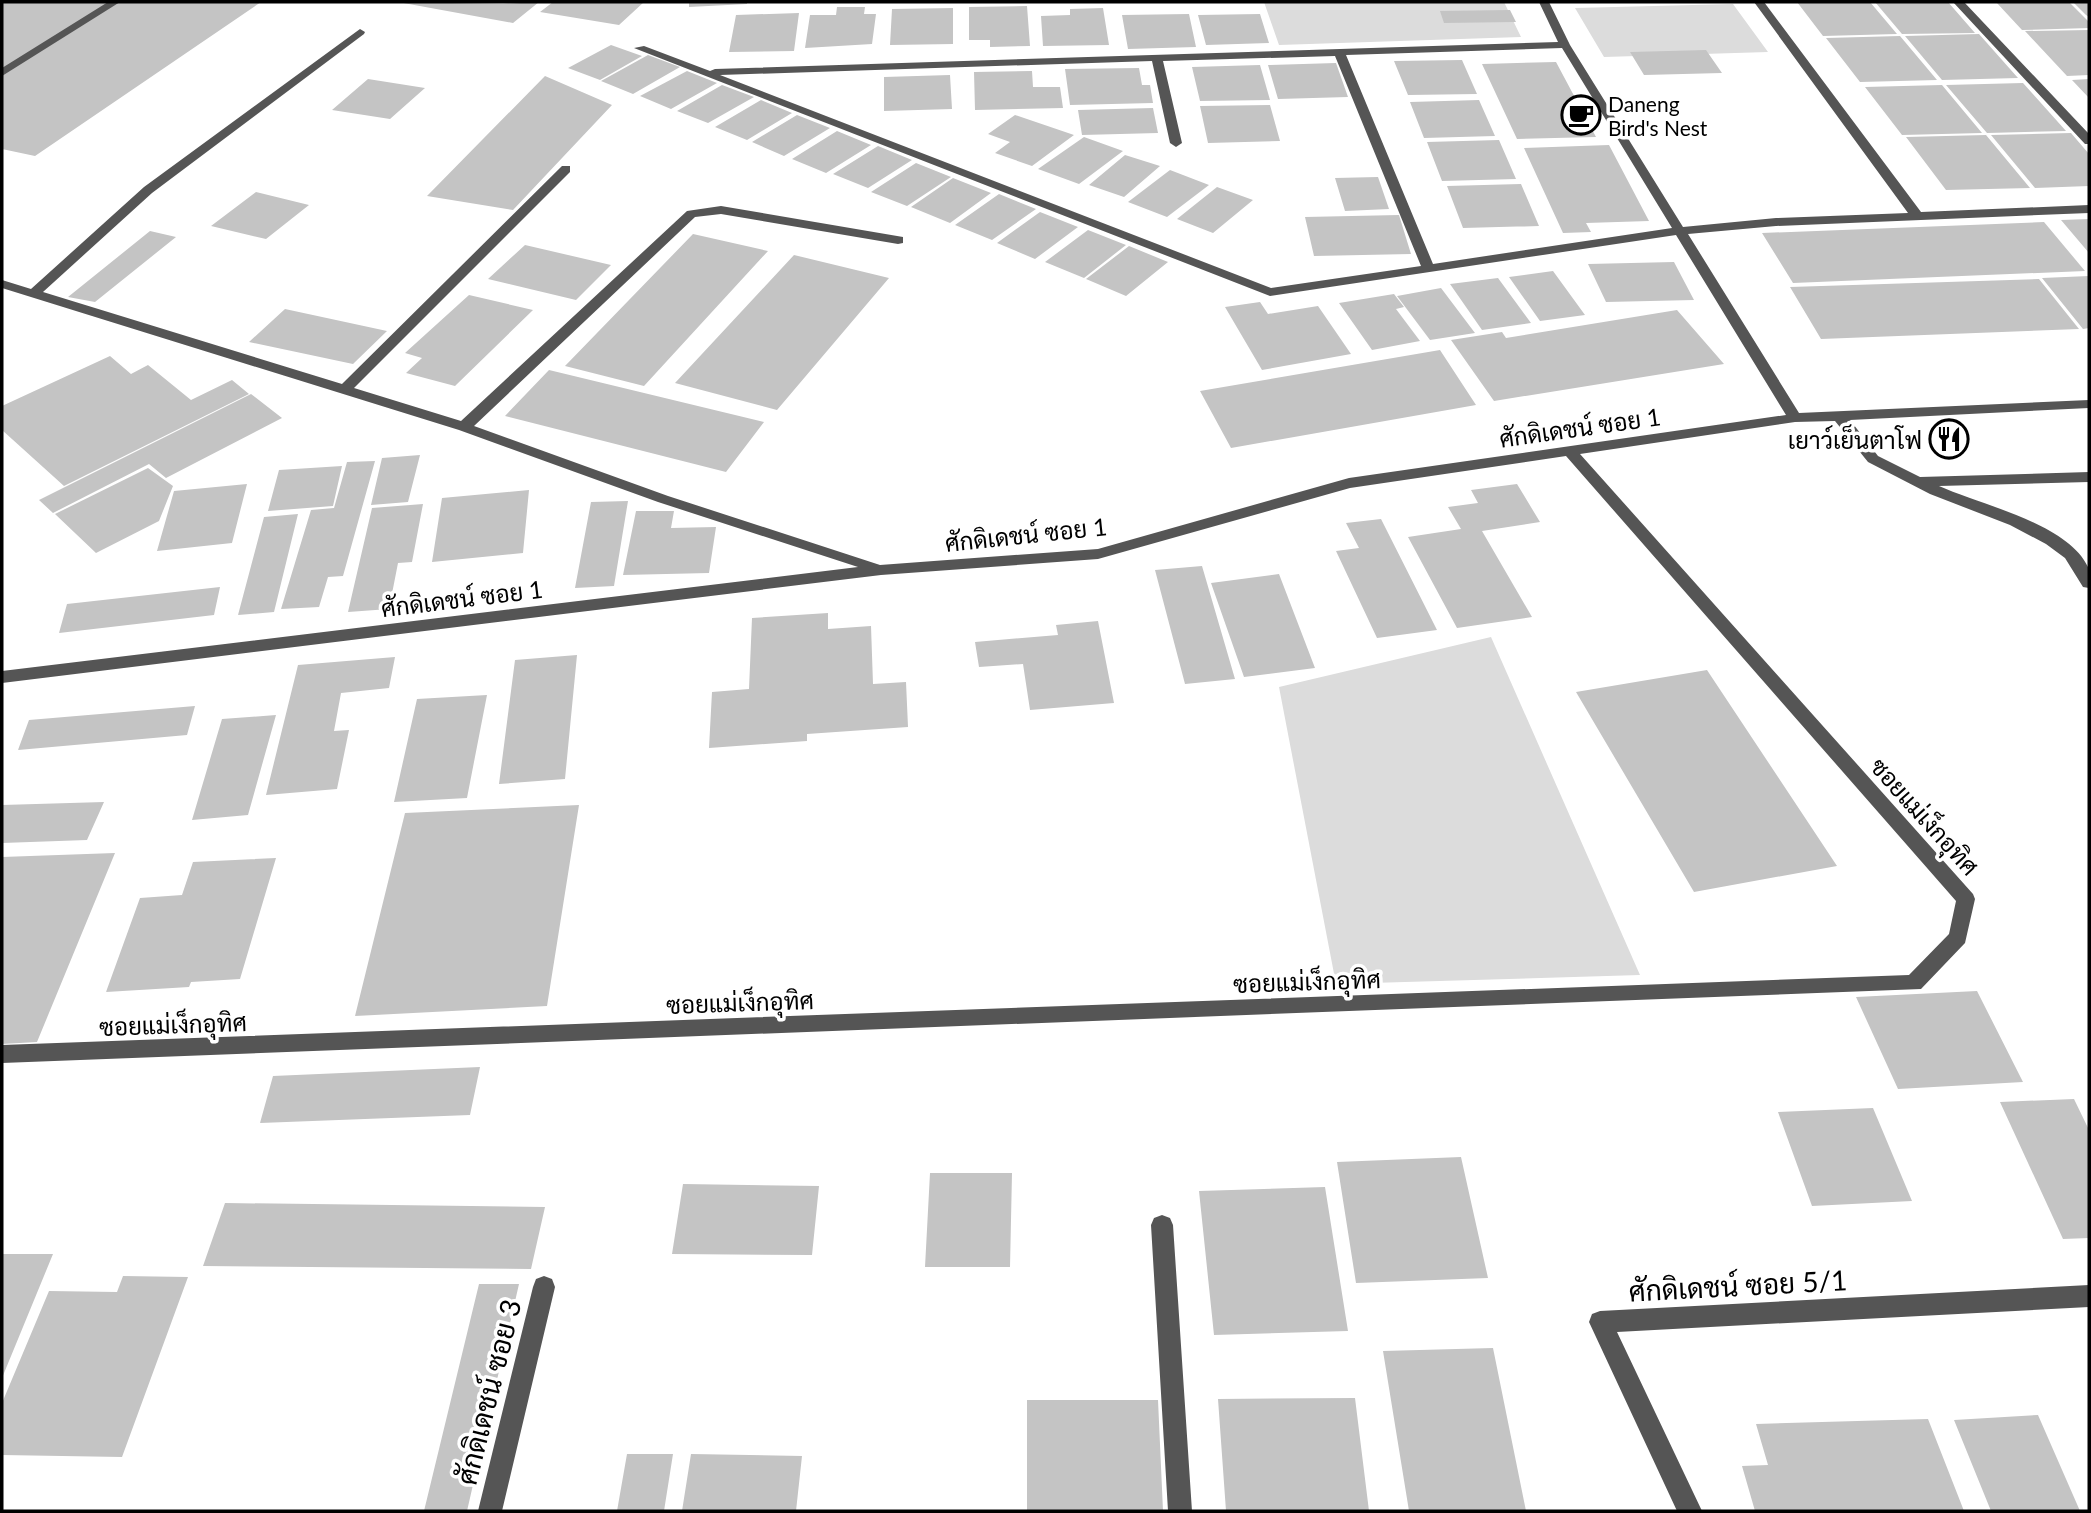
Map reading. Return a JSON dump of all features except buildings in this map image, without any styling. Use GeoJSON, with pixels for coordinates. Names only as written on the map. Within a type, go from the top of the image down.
{"type":"FeatureCollection","features":[{"type":"Feature","properties":{"kind":"street"},"geometry":{"type":"LineString","coordinates":[[2,73],[115,2]]}},
{"type":"Feature","properties":{"kind":"street"},"geometry":{"type":"LineString","coordinates":[[1544,2],[1564,45],[1795,418]]}},
{"type":"Feature","properties":{"kind":"street"},"geometry":{"type":"LineString","coordinates":[[1759,2],[1918,217]]}},
{"type":"Feature","properties":{"kind":"street"},"geometry":{"type":"LineString","coordinates":[[1958,2],[2089,141]]}},
{"type":"Feature","properties":{"kind":"street"},"geometry":{"type":"LineString","coordinates":[[33,294],[148,190],[360,32]]}},
{"type":"Feature","properties":{"kind":"street"},"geometry":{"type":"LineString","coordinates":[[708,72],[1564,45]]}},
{"type":"Feature","properties":{"kind":"street"},"geometry":{"type":"LineString","coordinates":[[640,48],[708,72],[1270,292],[1429,270],[1616,238],[1680,231],[1776,222],[2089,209]]}},
{"type":"Feature","properties":{"kind":"street"},"geometry":{"type":"LineString","coordinates":[[1339,52],[1429,270]]}},
{"type":"Feature","properties":{"kind":"street"},"geometry":{"type":"LineString","coordinates":[[1157,58],[1176,143]]}},
{"type":"Feature","properties":{"kind":"street"},"geometry":{"type":"LineString","coordinates":[[345,389],[566,169]]}},
{"type":"Feature","properties":{"kind":"street"},"geometry":{"type":"LineString","coordinates":[[464,427],[691,214],[722,211],[898,240]]}},
{"type":"Feature","properties":{"kind":"street"},"geometry":{"type":"LineString","coordinates":[[2,284],[464,427],[663,499],[881,570]]}},
{"type":"Feature","properties":{"kind":"street","name":"ศักดิเดชน์ ซอย 1"},"geometry":{"type":"LineString","coordinates":[[2,677],[881,570],[1098,554],[1349,483],[1795,418],[2089,404]]}},
{"type":"Feature","properties":{"kind":"street"},"geometry":{"type":"LineString","coordinates":[[1838,415],[1873,458],[1941,496],[2014,522],[2068,552],[2089,583]]}},
{"type":"Feature","properties":{"kind":"street","name":"ซอยแม่เง็กอุทิศ"},"geometry":{"type":"LineString","coordinates":[[2,1055],[1914,983],[1958,937],[1966,899],[1570,452]]}},
{"type":"Feature","properties":{"kind":"street"},"geometry":{"type":"LineString","coordinates":[[1918,482],[2089,477]]}},
{"type":"Feature","properties":{"kind":"street"},"geometry":{"type":"LineString","coordinates":[[1162,1225],[1180,1511]]}},
{"type":"Feature","properties":{"kind":"street","name":"ศักดิเดชน์ ซอย 3"},"geometry":{"type":"LineString","coordinates":[[490,1511],[544,1287]]}},
{"type":"Feature","properties":{"kind":"street","name":"ศักดิเดชน์ ซอย 5/1"},"geometry":{"type":"LineString","coordinates":[[1690,1511],[1600,1322],[2089,1296]]}},
{"type":"Feature","properties":{"kind":"shaded area"},"geometry":{"type":"Polygon","coordinates":[[[1264,2],[1504,2],[1521,37],[1279,45],[1264,2]]]}},
{"type":"Feature","properties":{"kind":"shaded area"},"geometry":{"type":"Polygon","coordinates":[[[1733,4],[1768,52],[1604,57],[1575,8],[1733,4]]]}},
{"type":"Feature","properties":{"kind":"shaded area"},"geometry":{"type":"Polygon","coordinates":[[[1491,637],[1640,975],[1336,984],[1279,687],[1491,637]]]}},
{"type":"Feature","properties":{"kind":"place","name":"Daneng Bird's Nest"},"geometry":{"type":"Point","coordinates":[1581,115]}},
{"type":"Feature","properties":{"kind":"place","name":"เยาว์เย็นตาโฟ"},"geometry":{"type":"Point","coordinates":[1949,439]}}]}
